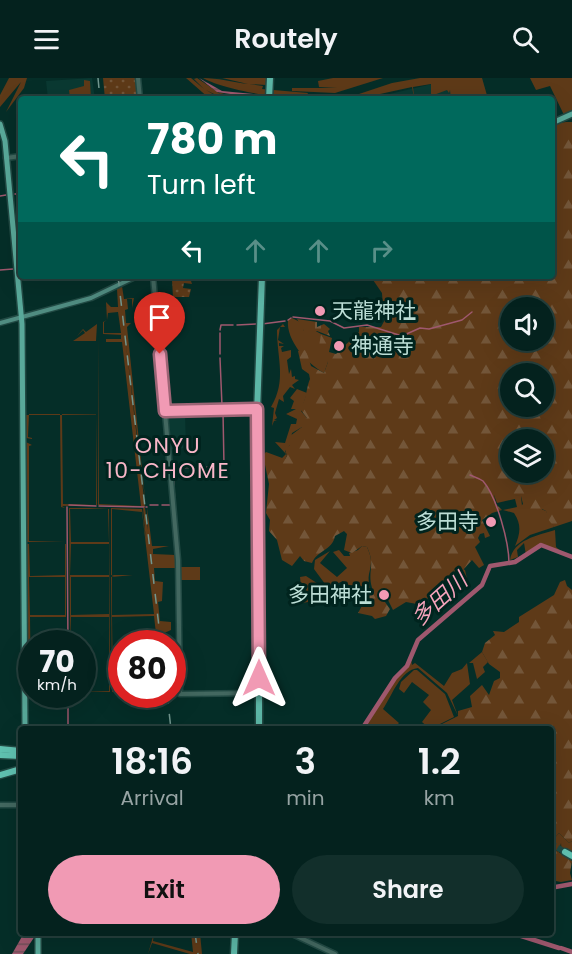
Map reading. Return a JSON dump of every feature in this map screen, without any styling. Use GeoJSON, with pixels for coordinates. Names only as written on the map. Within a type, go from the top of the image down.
{"type":"FeatureCollection","features":[{"type":"Feature","properties":{"kind":"highway"},"geometry":{"type":"LineString","coordinates":[[269,96],[270,78]]}},
{"type":"Feature","properties":{"kind":"highway"},"geometry":{"type":"LineString","coordinates":[[259,726],[257,409],[262,279]]}},
{"type":"Feature","properties":{"kind":"highway"},"geometry":{"type":"LineString","coordinates":[[0,753],[18,753]]}},
{"type":"Feature","properties":{"kind":"highway"},"geometry":{"type":"LineString","coordinates":[[0,774],[18,770]]}},
{"type":"Feature","properties":{"kind":"highway"},"geometry":{"type":"LineString","coordinates":[[565,852],[572,856]]}},
{"type":"Feature","properties":{"kind":"highway"},"geometry":{"type":"LineString","coordinates":[[234,954],[235,936]]}},
{"type":"Feature","properties":{"kind":"main road"},"geometry":{"type":"LineString","coordinates":[[555,122],[572,114]]}},
{"type":"Feature","properties":{"kind":"main road"},"geometry":{"type":"LineString","coordinates":[[0,124],[6,158],[18,277]]}},
{"type":"Feature","properties":{"kind":"main road"},"geometry":{"type":"LineString","coordinates":[[18,279],[22,317],[25,726]]}},
{"type":"Feature","properties":{"kind":"main road"},"geometry":{"type":"LineString","coordinates":[[0,323],[92,298],[131,279]]}},
{"type":"Feature","properties":{"kind":"main road"},"geometry":{"type":"LineString","coordinates":[[38,936],[38,954]]}},
{"type":"Feature","properties":{"kind":"street"},"geometry":{"type":"LineString","coordinates":[[138,78],[140,96]]}},
{"type":"Feature","properties":{"kind":"street"},"geometry":{"type":"LineString","coordinates":[[6,158],[18,156]]}},
{"type":"Feature","properties":{"kind":"street"},"geometry":{"type":"LineString","coordinates":[[153,279],[178,560],[180,694],[259,693]]}},
{"type":"Feature","properties":{"kind":"street"},"geometry":{"type":"LineString","coordinates":[[165,411],[257,409]]}},
{"type":"Feature","properties":{"kind":"street"},"geometry":{"type":"LineString","coordinates":[[0,805],[18,805]]}},
{"type":"Feature","properties":{"kind":"street"},"geometry":{"type":"LineString","coordinates":[[296,936],[335,954]]}},
{"type":"Feature","properties":{"kind":"shaded area"},"geometry":{"type":"Polygon","coordinates":[[[92,78],[95,96],[48,96],[46,81],[92,78]]]}},
{"type":"Feature","properties":{"kind":"shaded area"},"geometry":{"type":"Polygon","coordinates":[[[199,78],[222,91],[259,96],[244,96],[217,92],[199,78]]]}},
{"type":"Feature","properties":{"kind":"shaded area"},"geometry":{"type":"Polygon","coordinates":[[[458,78],[482,78],[487,96],[381,96],[458,78]]]}},
{"type":"Feature","properties":{"kind":"shaded area"},"geometry":{"type":"Polygon","coordinates":[[[168,413],[185,413],[186,448],[171,449],[168,413]]]}},
{"type":"Feature","properties":{"kind":"shaded area"},"geometry":{"type":"Polygon","coordinates":[[[22,936],[35,936],[23,954],[12,954],[22,936]]]}},
{"type":"Feature","properties":{"kind":"green space"},"geometry":{"type":"Polygon","coordinates":[[[9,78],[27,78],[24,88],[6,112],[21,82],[0,107],[0,95],[9,78]]]}},
{"type":"Feature","properties":{"kind":"green space"},"geometry":{"type":"Polygon","coordinates":[[[103,78],[136,78],[137,96],[105,96],[103,78]]]}},
{"type":"Feature","properties":{"kind":"green space"},"geometry":{"type":"Polygon","coordinates":[[[186,78],[191,78],[204,89],[194,79],[197,78],[218,92],[232,96],[218,96],[206,90],[216,96],[207,96],[186,78]]]}},
{"type":"Feature","properties":{"kind":"green space"},"geometry":{"type":"Polygon","coordinates":[[[203,78],[248,84],[222,78],[268,78],[266,85],[249,84],[263,86],[262,89],[308,93],[306,96],[275,96],[252,93],[203,78]]]}},
{"type":"Feature","properties":{"kind":"green space"},"geometry":{"type":"Polygon","coordinates":[[[333,78],[383,78],[335,93],[292,91],[292,88],[337,88],[300,86],[319,87],[318,81],[333,78]]]}},
{"type":"Feature","properties":{"kind":"green space"},"geometry":{"type":"Polygon","coordinates":[[[420,78],[482,78],[487,96],[451,96],[450,90],[449,93],[447,90],[431,96],[431,84],[413,87],[414,96],[412,87],[379,96],[353,96],[392,83],[420,78]]]}},
{"type":"Feature","properties":{"kind":"green space"},"geometry":{"type":"Polygon","coordinates":[[[530,78],[572,78],[572,111],[564,115],[550,86],[536,90],[530,78]]]}},
{"type":"Feature","properties":{"kind":"green space"},"geometry":{"type":"Polygon","coordinates":[[[84,80],[90,81],[91,96],[70,96],[69,90],[84,86],[84,80]]]}},
{"type":"Feature","properties":{"kind":"green space"},"geometry":{"type":"Polygon","coordinates":[[[572,122],[572,521],[554,527],[546,511],[542,509],[542,515],[531,527],[526,526],[519,508],[523,504],[521,496],[494,495],[496,504],[502,510],[482,520],[490,536],[485,538],[484,533],[480,534],[478,538],[480,542],[475,547],[484,565],[479,568],[472,560],[463,570],[455,568],[449,579],[432,591],[433,596],[417,604],[406,602],[393,610],[384,592],[380,595],[390,609],[386,616],[375,619],[372,616],[358,613],[372,588],[370,553],[367,547],[362,546],[352,553],[344,550],[347,534],[344,531],[335,536],[331,545],[317,555],[312,563],[304,561],[300,556],[292,566],[282,560],[277,540],[269,531],[270,520],[266,513],[269,484],[263,455],[266,452],[285,459],[287,456],[285,449],[290,445],[290,436],[302,427],[302,421],[307,418],[300,409],[310,379],[309,374],[302,369],[298,351],[306,350],[311,366],[324,373],[328,362],[320,353],[321,334],[332,338],[329,352],[336,354],[359,332],[359,327],[381,327],[388,314],[383,307],[382,293],[372,279],[555,279],[555,124],[572,122]]]}},
{"type":"Feature","properties":{"kind":"green space"},"geometry":{"type":"Polygon","coordinates":[[[172,280],[191,281],[192,284],[184,283],[183,288],[191,289],[189,297],[173,297],[172,280]]]}},
{"type":"Feature","properties":{"kind":"green space"},"geometry":{"type":"Polygon","coordinates":[[[122,286],[124,299],[134,298],[132,308],[132,299],[127,299],[128,309],[125,310],[126,323],[131,323],[127,327],[146,507],[125,336],[145,507],[98,505],[98,335],[99,504],[141,506],[122,342],[106,342],[106,339],[121,339],[123,335],[103,334],[103,322],[107,320],[106,302],[111,307],[118,307],[117,289],[122,286]],[[118,312],[108,313],[107,320],[104,322],[104,333],[121,333],[118,312]]]}},
{"type":"Feature","properties":{"kind":"green space"},"geometry":{"type":"Polygon","coordinates":[[[292,318],[302,323],[304,331],[314,330],[321,334],[328,362],[324,373],[299,351],[294,343],[288,328],[288,320],[292,318]]]}},
{"type":"Feature","properties":{"kind":"green space"},"geometry":{"type":"Polygon","coordinates":[[[297,319],[317,322],[317,327],[324,324],[330,329],[328,331],[330,336],[317,331],[304,331],[297,319]]]}},
{"type":"Feature","properties":{"kind":"green space"},"geometry":{"type":"Polygon","coordinates":[[[97,324],[96,341],[73,341],[85,333],[83,330],[77,336],[83,329],[86,332],[97,324]]]}},
{"type":"Feature","properties":{"kind":"green space"},"geometry":{"type":"Polygon","coordinates":[[[280,327],[278,340],[284,344],[279,343],[279,346],[284,346],[281,348],[282,352],[291,350],[291,357],[287,360],[289,374],[291,369],[292,377],[295,376],[295,379],[299,380],[292,385],[295,389],[290,387],[283,396],[284,402],[279,399],[275,413],[277,418],[274,420],[277,421],[274,421],[272,426],[274,408],[271,407],[279,388],[280,378],[277,330],[280,327]]]}},
{"type":"Feature","properties":{"kind":"green space"},"geometry":{"type":"Polygon","coordinates":[[[297,389],[307,393],[301,411],[307,418],[302,427],[292,433],[290,445],[285,451],[287,456],[281,459],[286,454],[275,442],[285,443],[291,424],[296,424],[297,419],[286,414],[296,409],[291,409],[294,401],[290,398],[297,389]]]}},
{"type":"Feature","properties":{"kind":"green space"},"geometry":{"type":"Polygon","coordinates":[[[62,414],[63,504],[96,505],[97,414],[97,505],[61,507],[60,415],[62,414]]]}},
{"type":"Feature","properties":{"kind":"green space"},"geometry":{"type":"Polygon","coordinates":[[[26,415],[29,415],[28,437],[32,439],[26,438],[26,415]]]}},
{"type":"Feature","properties":{"kind":"green space"},"geometry":{"type":"Polygon","coordinates":[[[26,442],[32,445],[29,446],[29,541],[65,542],[27,542],[26,442]]]}},
{"type":"Feature","properties":{"kind":"green space"},"geometry":{"type":"Polygon","coordinates":[[[502,493],[521,496],[523,516],[541,509],[546,511],[554,527],[530,535],[515,546],[519,533],[518,522],[514,513],[503,510],[517,507],[515,499],[497,503],[494,495],[502,493]]]}},
{"type":"Feature","properties":{"kind":"green space"},"geometry":{"type":"Polygon","coordinates":[[[147,507],[152,546],[169,546],[153,549],[153,554],[176,555],[176,568],[154,568],[155,581],[163,582],[162,601],[158,602],[160,621],[171,622],[171,630],[156,630],[154,616],[112,617],[111,630],[111,577],[114,576],[111,575],[111,508],[142,509],[146,541],[143,508],[145,508],[148,530],[147,507]],[[112,509],[112,575],[133,575],[112,577],[112,615],[154,614],[142,512],[112,509]]]}},
{"type":"Feature","properties":{"kind":"green space"},"geometry":{"type":"Polygon","coordinates":[[[69,508],[71,542],[109,542],[108,509],[89,508],[109,509],[110,630],[109,617],[71,617],[70,630],[69,508]],[[71,544],[70,575],[109,575],[109,544],[71,544]],[[71,577],[71,615],[109,614],[109,577],[71,577]]]}},
{"type":"Feature","properties":{"kind":"green space"},"geometry":{"type":"Polygon","coordinates":[[[555,530],[556,547],[564,554],[543,544],[526,555],[524,543],[517,550],[518,557],[510,560],[516,548],[527,539],[555,530]]]}},
{"type":"Feature","properties":{"kind":"green space"},"geometry":{"type":"Polygon","coordinates":[[[27,544],[29,544],[30,576],[65,575],[66,544],[66,617],[30,617],[30,630],[28,630],[27,544]],[[29,577],[30,615],[65,615],[65,577],[29,577]]]}},
{"type":"Feature","properties":{"kind":"green space"},"geometry":{"type":"Polygon","coordinates":[[[362,546],[367,547],[371,560],[368,598],[343,581],[328,588],[314,569],[315,560],[330,551],[320,563],[337,577],[347,568],[333,552],[339,550],[344,556],[350,556],[349,553],[362,546]]]}},
{"type":"Feature","properties":{"kind":"green space"},"geometry":{"type":"Polygon","coordinates":[[[181,567],[200,567],[200,580],[181,580],[181,567]]]}},
{"type":"Feature","properties":{"kind":"green space"},"geometry":{"type":"Polygon","coordinates":[[[455,568],[465,570],[468,583],[461,587],[458,582],[463,576],[459,572],[447,583],[450,588],[457,584],[454,590],[447,590],[445,585],[434,592],[433,596],[434,589],[452,574],[455,568]]]}},
{"type":"Feature","properties":{"kind":"green space"},"geometry":{"type":"Polygon","coordinates":[[[306,576],[326,589],[312,587],[313,597],[308,597],[308,602],[302,603],[301,599],[295,599],[298,595],[305,595],[306,586],[301,587],[300,577],[306,576]]]}},
{"type":"Feature","properties":{"kind":"green space"},"geometry":{"type":"Polygon","coordinates":[[[565,580],[567,586],[572,590],[572,841],[569,843],[559,833],[554,839],[554,726],[438,726],[458,716],[458,711],[472,707],[470,696],[482,685],[489,695],[494,681],[500,678],[500,672],[489,664],[482,652],[485,643],[495,635],[493,631],[504,632],[519,622],[519,617],[554,595],[560,582],[565,580]]]}},
{"type":"Feature","properties":{"kind":"green space"},"geometry":{"type":"Polygon","coordinates":[[[482,652],[488,662],[483,667],[485,672],[477,679],[473,663],[469,663],[482,652]]]}},
{"type":"Feature","properties":{"kind":"green space"},"geometry":{"type":"Polygon","coordinates":[[[411,659],[412,665],[415,663],[444,686],[452,673],[462,669],[467,663],[470,684],[452,700],[458,716],[447,693],[418,668],[401,678],[383,709],[399,723],[396,726],[365,726],[396,679],[409,666],[411,659]]]}},
{"type":"Feature","properties":{"kind":"green space"},"geometry":{"type":"Polygon","coordinates":[[[417,670],[445,694],[454,717],[436,726],[427,726],[422,722],[431,710],[423,702],[429,695],[412,682],[404,693],[399,689],[401,682],[417,670]]]}},
{"type":"Feature","properties":{"kind":"green space"},"geometry":{"type":"Polygon","coordinates":[[[559,833],[569,843],[572,841],[572,853],[566,848],[562,854],[572,860],[562,856],[561,843],[559,852],[554,849],[554,839],[559,833]]]}},
{"type":"Feature","properties":{"kind":"green space"},"geometry":{"type":"Polygon","coordinates":[[[554,849],[572,861],[570,873],[572,880],[554,881],[554,849]]]}},
{"type":"Feature","properties":{"kind":"green space"},"geometry":{"type":"Polygon","coordinates":[[[153,936],[153,941],[193,952],[191,936],[200,936],[202,954],[190,954],[152,943],[148,954],[153,936]]]}},
{"type":"Feature","properties":{"kind":"waterway"},"geometry":{"type":"LineString","coordinates":[[0,196],[6,195]]}},
{"type":"Feature","properties":{"kind":"waterway"},"geometry":{"type":"LineString","coordinates":[[0,270],[13,269]]}},
{"type":"Feature","properties":{"kind":"waterway"},"geometry":{"type":"LineString","coordinates":[[293,317],[330,321],[344,328],[367,325],[402,336],[420,328],[429,329],[462,320],[472,312]]}},
{"type":"Feature","properties":{"kind":"waterway"},"geometry":{"type":"LineString","coordinates":[[262,324],[285,321]]}},
{"type":"Feature","properties":{"kind":"waterway"},"geometry":{"type":"LineString","coordinates":[[237,325],[256,324]]}},
{"type":"Feature","properties":{"kind":"waterway"},"geometry":{"type":"LineString","coordinates":[[220,330],[221,325],[233,325]]}},
{"type":"Feature","properties":{"kind":"waterway"},"geometry":{"type":"LineString","coordinates":[[220,333],[220,354]]}},
{"type":"Feature","properties":{"kind":"waterway"},"geometry":{"type":"LineString","coordinates":[[220,358],[222,406]]}},
{"type":"Feature","properties":{"kind":"waterway"},"geometry":{"type":"LineString","coordinates":[[223,412],[224,466]]}},
{"type":"Feature","properties":{"kind":"waterway"},"geometry":{"type":"LineString","coordinates":[[207,467],[220,466]]}},
{"type":"Feature","properties":{"kind":"waterway"},"geometry":{"type":"LineString","coordinates":[[173,468],[204,467]]}},
{"type":"Feature","properties":{"kind":"waterway"},"geometry":{"type":"LineString","coordinates":[[173,472],[175,504]]}},
{"type":"Feature","properties":{"kind":"waterway"},"geometry":{"type":"LineString","coordinates":[[470,475],[483,481],[493,498],[504,532],[509,563]]}},
{"type":"Feature","properties":{"kind":"waterway"},"geometry":{"type":"LineString","coordinates":[[69,505],[96,506]]}},
{"type":"Feature","properties":{"kind":"waterway"},"geometry":{"type":"LineString","coordinates":[[150,505],[158,505]]}},
{"type":"Feature","properties":{"kind":"waterway"},"geometry":{"type":"LineString","coordinates":[[162,505],[170,505]]}},
{"type":"Feature","properties":{"kind":"waterway"},"geometry":{"type":"LineString","coordinates":[[99,506],[144,507]]}},
{"type":"Feature","properties":{"kind":"waterway"},"geometry":{"type":"LineString","coordinates":[[67,507],[68,630]]}},
{"type":"Feature","properties":{"kind":"waterway","name":"多田川"},"geometry":{"type":"LineString","coordinates":[[364,726],[395,678],[407,666],[418,640],[482,585],[490,566],[515,562],[541,545],[572,557]]}},
{"type":"Feature","properties":{"kind":"waterway"},"geometry":{"type":"LineString","coordinates":[[68,708],[68,726]]}},
{"type":"Feature","properties":{"kind":"waterway"},"geometry":{"type":"LineString","coordinates":[[554,887],[572,884]]}},
{"type":"Feature","properties":{"kind":"waterway"},"geometry":{"type":"LineString","coordinates":[[521,936],[559,948]]}},
{"type":"Feature","properties":{"kind":"waterway"},"geometry":{"type":"LineString","coordinates":[[561,948],[572,952]]}},
{"type":"Feature","properties":{"kind":"tunnel"},"geometry":{"type":"LineString","coordinates":[[554,845],[565,852]]}},
{"type":"Feature","properties":{"kind":"railway"},"geometry":{"type":"LineString","coordinates":[[98,78],[100,96]]}},
{"type":"Feature","properties":{"kind":"railway"},"geometry":{"type":"LineString","coordinates":[[118,279],[159,630]]}},
{"type":"Feature","properties":{"kind":"railway"},"geometry":{"type":"LineString","coordinates":[[169,708],[171,726]]}},
{"type":"Feature","properties":{"kind":"railway"},"geometry":{"type":"LineString","coordinates":[[195,936],[198,954]]}},
{"type":"Feature","properties":{"kind":"place","name":"天龍神社"},"geometry":{"type":"Point","coordinates":[320,311]}},
{"type":"Feature","properties":{"kind":"place","name":"神通寺"},"geometry":{"type":"Point","coordinates":[339,346]}},
{"type":"Feature","properties":{"kind":"place","name":"多田寺"},"geometry":{"type":"Point","coordinates":[491,522]}},
{"type":"Feature","properties":{"kind":"place","name":"多田神社"},"geometry":{"type":"Point","coordinates":[384,595]}},
{"type":"Feature","properties":{"kind":"district","name":"ONYU 10-CHOME"},"geometry":{"type":"Point","coordinates":[168,458]}},
{"type":"Feature","properties":{"kind":"route"},"geometry":{"type":"LineString","coordinates":[[160,354],[165,411],[257,409],[259,678]]}}]}
